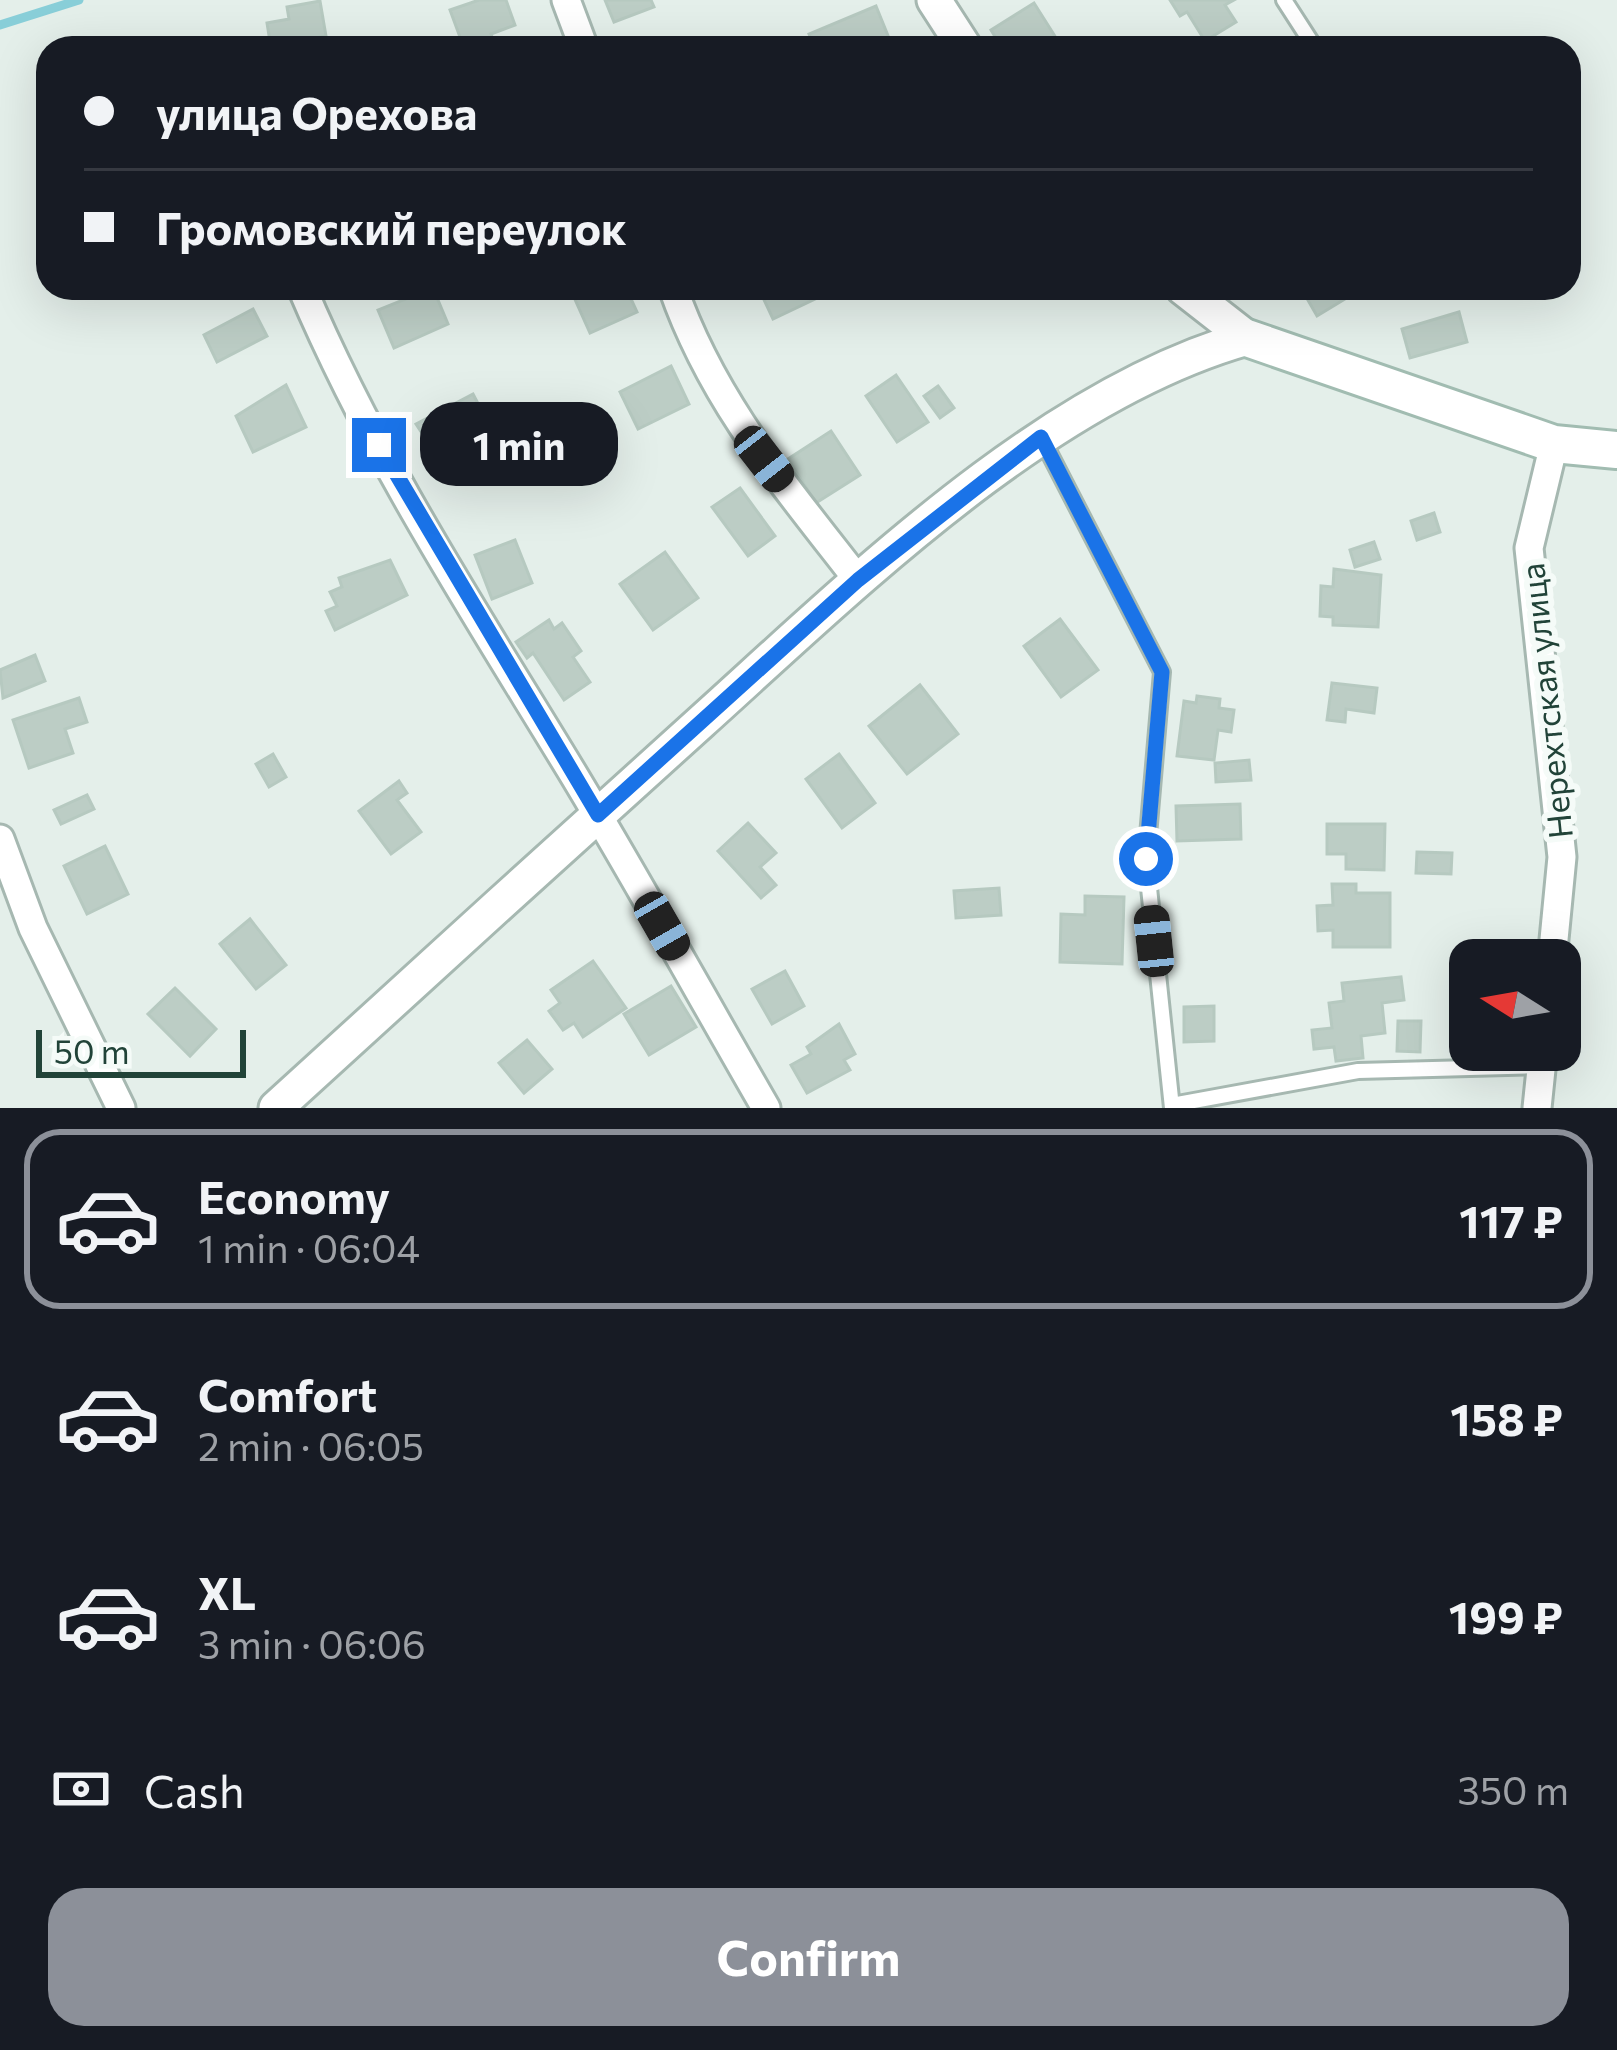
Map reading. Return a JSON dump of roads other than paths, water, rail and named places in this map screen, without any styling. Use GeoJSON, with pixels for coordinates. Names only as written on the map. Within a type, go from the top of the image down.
{"type":"FeatureCollection","features":[{"type":"Feature","properties":{"kind":"main road"},"geometry":{"type":"LineString","coordinates":[[1247,338],[1554,444],[1617,450]]}},
{"type":"Feature","properties":{"kind":"street"},"geometry":{"type":"LineString","coordinates":[[566,0],[580,36]]}},
{"type":"Feature","properties":{"kind":"street"},"geometry":{"type":"LineString","coordinates":[[934,0],[957,36]]}},
{"type":"Feature","properties":{"kind":"street"},"geometry":{"type":"LineString","coordinates":[[307,300],[335,367],[433,542],[598,815],[766,1108]]}},
{"type":"Feature","properties":{"kind":"street"},"geometry":{"type":"LineString","coordinates":[[678,300],[694,348],[740,429],[858,580]]}},
{"type":"Feature","properties":{"kind":"street"},"geometry":{"type":"LineString","coordinates":[[1199,300],[1247,338]]}},
{"type":"Feature","properties":{"kind":"street"},"geometry":{"type":"LineString","coordinates":[[276,1108],[858,580],[1041,437],[1196,352],[1247,338]]}},
{"type":"Feature","properties":{"kind":"street","name":"Нерехтская улица"},"geometry":{"type":"LineString","coordinates":[[1554,444],[1529,548],[1562,857],[1554,939]]}},
{"type":"Feature","properties":{"kind":"street"},"geometry":{"type":"LineString","coordinates":[[0,839],[33,928],[121,1108]]}},
{"type":"Feature","properties":{"kind":"street"},"geometry":{"type":"LineString","coordinates":[[1538,1108],[1541,1071]]}},
{"type":"Feature","properties":{"kind":"lane"},"geometry":{"type":"LineString","coordinates":[[1284,0],[1308,36]]}},
{"type":"Feature","properties":{"kind":"lane"},"geometry":{"type":"LineString","coordinates":[[1041,437],[1162,672],[1146,859],[1172,1107],[1358,1071],[1449,1065]]}},
{"type":"Feature","properties":{"kind":"waterway"},"geometry":{"type":"LineString","coordinates":[[0,25],[79,0]]}}]}
